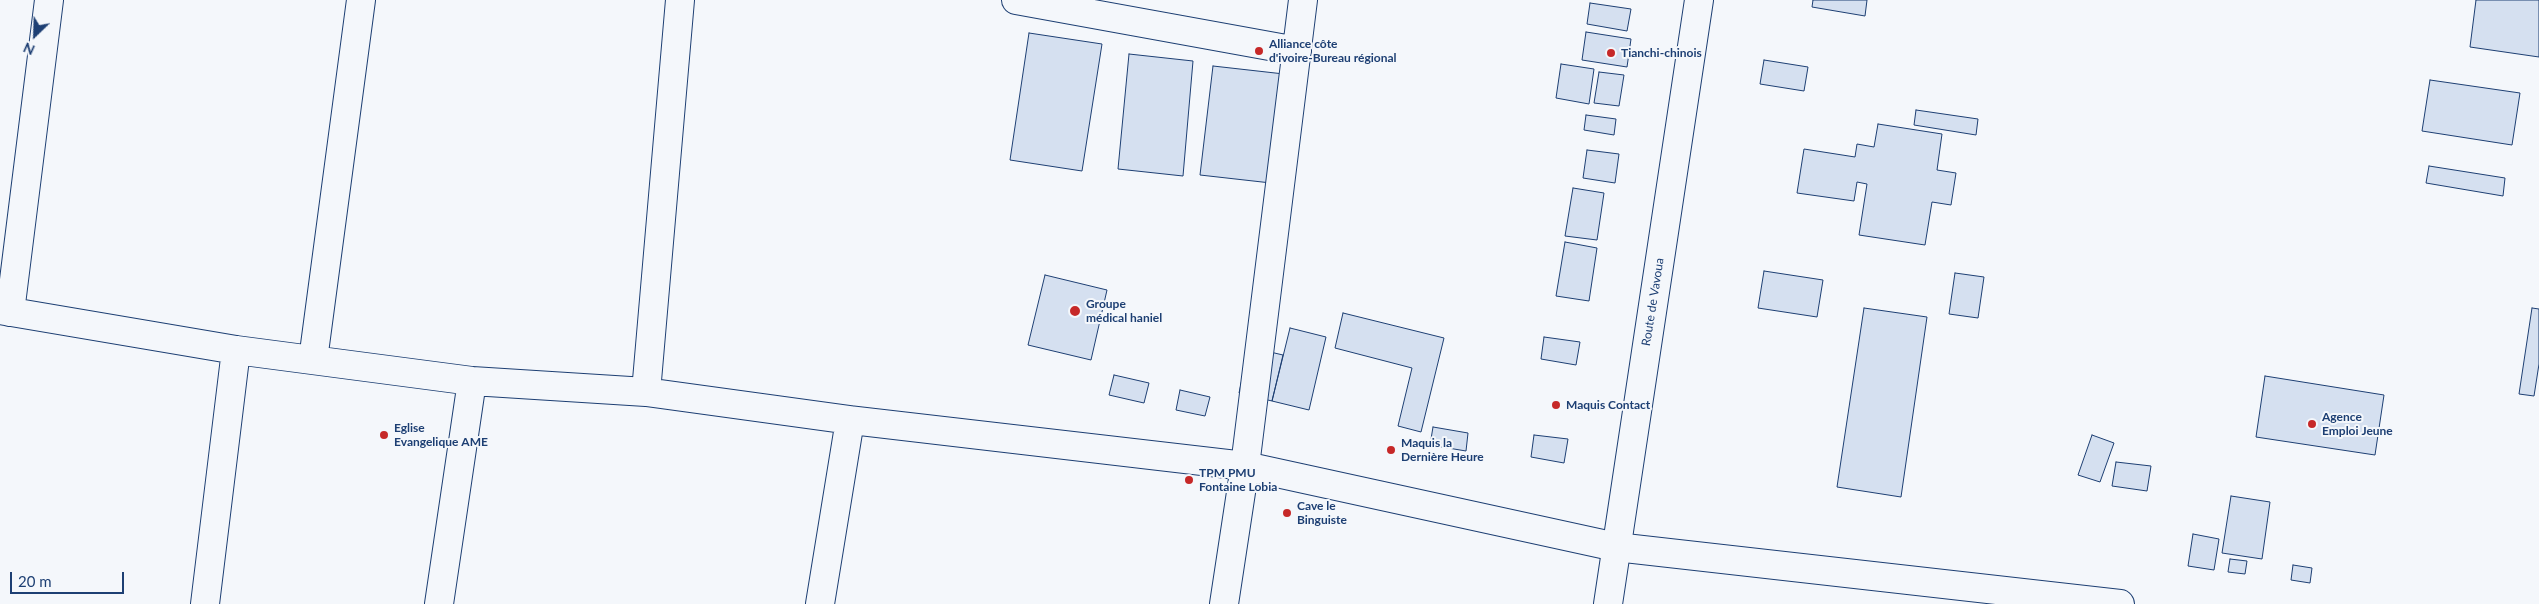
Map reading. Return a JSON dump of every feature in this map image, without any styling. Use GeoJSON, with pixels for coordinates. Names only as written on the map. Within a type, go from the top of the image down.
{"type":"FeatureCollection","features":[{"type":"Feature","properties":{"kind":"street"},"geometry":{"type":"LineString","coordinates":[[49,0],[5,311],[236,350],[472,381],[646,392],[850,420],[1245,466],[1616,547],[2043,599],[2120,604]]}},
{"type":"Feature","properties":{"kind":"street"},"geometry":{"type":"LineString","coordinates":[[313,360],[361,0]]}},
{"type":"Feature","properties":{"kind":"street"},"geometry":{"type":"LineString","coordinates":[[646,392],[680,0]]}},
{"type":"Feature","properties":{"kind":"street"},"geometry":{"type":"LineString","coordinates":[[1016,0],[1297,51]]}},
{"type":"Feature","properties":{"kind":"street"},"geometry":{"type":"LineString","coordinates":[[1224,604],[1245,466],[1303,0]]}},
{"type":"Feature","properties":{"kind":"street","name":"Route de Vavoua"},"geometry":{"type":"LineString","coordinates":[[1608,604],[1699,0]]}},
{"type":"Feature","properties":{"kind":"street"},"geometry":{"type":"LineString","coordinates":[[205,604],[236,350]]}},
{"type":"Feature","properties":{"kind":"street"},"geometry":{"type":"LineString","coordinates":[[439,604],[472,381]]}},
{"type":"Feature","properties":{"kind":"street"},"geometry":{"type":"LineString","coordinates":[[820,604],[850,420]]}},
{"type":"Feature","properties":{"kind":"building"},"geometry":{"type":"Polygon","coordinates":[[[1813,0],[1867,0],[1865,16],[1812,7],[1813,0]]]}},
{"type":"Feature","properties":{"kind":"building"},"geometry":{"type":"Polygon","coordinates":[[[2476,0],[2539,0],[2539,57],[2470,47],[2476,0]]]}},
{"type":"Feature","properties":{"kind":"building"},"geometry":{"type":"Polygon","coordinates":[[[1590,3],[1631,9],[1627,31],[1587,24],[1590,3]]]}},
{"type":"Feature","properties":{"kind":"building"},"geometry":{"type":"Polygon","coordinates":[[[1586,32],[1631,39],[1627,67],[1582,60],[1586,32]]]}},
{"type":"Feature","properties":{"kind":"building"},"geometry":{"type":"Polygon","coordinates":[[[1029,33],[1102,44],[1082,171],[1010,160],[1029,33]]]}},
{"type":"Feature","properties":{"kind":"building"},"geometry":{"type":"Polygon","coordinates":[[[1129,54],[1193,61],[1183,176],[1118,169],[1129,54]]]}},
{"type":"Feature","properties":{"kind":"building"},"geometry":{"type":"Polygon","coordinates":[[[1764,60],[1808,67],[1804,91],[1760,84],[1764,60]]]}},
{"type":"Feature","properties":{"kind":"building"},"geometry":{"type":"Polygon","coordinates":[[[1561,64],[1594,69],[1589,104],[1556,98],[1561,64]]]}},
{"type":"Feature","properties":{"kind":"building"},"geometry":{"type":"Polygon","coordinates":[[[1213,66],[1284,74],[1271,183],[1200,175],[1213,66]]]}},
{"type":"Feature","properties":{"kind":"building"},"geometry":{"type":"Polygon","coordinates":[[[1599,72],[1624,75],[1619,106],[1594,103],[1599,72]]]}},
{"type":"Feature","properties":{"kind":"building"},"geometry":{"type":"Polygon","coordinates":[[[2430,80],[2520,93],[2512,145],[2422,131],[2430,80]]]}},
{"type":"Feature","properties":{"kind":"building"},"geometry":{"type":"Polygon","coordinates":[[[1916,110],[1978,119],[1976,135],[1914,125],[1916,110]]]}},
{"type":"Feature","properties":{"kind":"building"},"geometry":{"type":"Polygon","coordinates":[[[1586,115],[1616,119],[1614,135],[1584,130],[1586,115]]]}},
{"type":"Feature","properties":{"kind":"building"},"geometry":{"type":"Polygon","coordinates":[[[1878,124],[1942,134],[1937,170],[1956,173],[1951,205],[1932,202],[1925,245],[1859,235],[1867,184],[1857,182],[1854,201],[1797,193],[1804,149],[1855,157],[1857,144],[1874,147],[1878,124]]]}},
{"type":"Feature","properties":{"kind":"building"},"geometry":{"type":"Polygon","coordinates":[[[1587,150],[1619,154],[1615,183],[1583,178],[1587,150]]]}},
{"type":"Feature","properties":{"kind":"building"},"geometry":{"type":"Polygon","coordinates":[[[2429,166],[2505,178],[2503,196],[2426,183],[2429,166]]]}},
{"type":"Feature","properties":{"kind":"building"},"geometry":{"type":"Polygon","coordinates":[[[1573,188],[1604,193],[1597,240],[1565,236],[1573,188]]]}},
{"type":"Feature","properties":{"kind":"building"},"geometry":{"type":"Polygon","coordinates":[[[1565,242],[1597,248],[1589,301],[1556,296],[1565,242]]]}},
{"type":"Feature","properties":{"kind":"building"},"geometry":{"type":"Polygon","coordinates":[[[1764,271],[1823,280],[1817,317],[1758,308],[1764,271]]]}},
{"type":"Feature","properties":{"kind":"building"},"geometry":{"type":"Polygon","coordinates":[[[1955,273],[1984,277],[1978,318],[1949,314],[1955,273]]]}},
{"type":"Feature","properties":{"kind":"building"},"geometry":{"type":"Polygon","coordinates":[[[1045,275],[1107,290],[1091,360],[1028,345],[1045,275]]]}},
{"type":"Feature","properties":{"kind":"building"},"geometry":{"type":"Polygon","coordinates":[[[1864,308],[1927,317],[1901,497],[1837,487],[1864,308]]]}},
{"type":"Feature","properties":{"kind":"building"},"geometry":{"type":"Polygon","coordinates":[[[2532,308],[2539,309],[2539,364],[2534,396],[2519,394],[2532,308]]]}},
{"type":"Feature","properties":{"kind":"building"},"geometry":{"type":"Polygon","coordinates":[[[1343,313],[1444,338],[1421,432],[1398,426],[1412,368],[1335,348],[1343,313]]]}},
{"type":"Feature","properties":{"kind":"building"},"geometry":{"type":"Polygon","coordinates":[[[1290,328],[1326,337],[1309,410],[1272,401],[1290,328]]]}},
{"type":"Feature","properties":{"kind":"building"},"geometry":{"type":"Polygon","coordinates":[[[1544,337],[1580,342],[1576,365],[1541,359],[1544,337]]]}},
{"type":"Feature","properties":{"kind":"building"},"geometry":{"type":"Polygon","coordinates":[[[1249,347],[1283,355],[1272,401],[1239,393],[1249,347]]]}},
{"type":"Feature","properties":{"kind":"building"},"geometry":{"type":"Polygon","coordinates":[[[1114,375],[1149,383],[1144,403],[1109,395],[1114,375]]]}},
{"type":"Feature","properties":{"kind":"building"},"geometry":{"type":"Polygon","coordinates":[[[2265,376],[2384,395],[2375,455],[2256,437],[2265,376]]]}},
{"type":"Feature","properties":{"kind":"building"},"geometry":{"type":"Polygon","coordinates":[[[1180,390],[1210,397],[1205,416],[1176,410],[1180,390]]]}},
{"type":"Feature","properties":{"kind":"building"},"geometry":{"type":"Polygon","coordinates":[[[1433,427],[1468,433],[1466,451],[1430,445],[1433,427]]]}},
{"type":"Feature","properties":{"kind":"building"},"geometry":{"type":"Polygon","coordinates":[[[1534,435],[1568,439],[1564,463],[1531,457],[1534,435]]]}},
{"type":"Feature","properties":{"kind":"building"},"geometry":{"type":"Polygon","coordinates":[[[2092,435],[2114,443],[2100,482],[2078,475],[2092,435]]]}},
{"type":"Feature","properties":{"kind":"building"},"geometry":{"type":"Polygon","coordinates":[[[2116,462],[2151,466],[2147,491],[2112,486],[2116,462]]]}},
{"type":"Feature","properties":{"kind":"building"},"geometry":{"type":"Polygon","coordinates":[[[2231,496],[2270,502],[2262,559],[2222,553],[2231,496]]]}},
{"type":"Feature","properties":{"kind":"building"},"geometry":{"type":"Polygon","coordinates":[[[2193,534],[2219,539],[2214,570],[2188,566],[2193,534]]]}},
{"type":"Feature","properties":{"kind":"building"},"geometry":{"type":"Polygon","coordinates":[[[2230,559],[2247,561],[2245,574],[2228,572],[2230,559]]]}},
{"type":"Feature","properties":{"kind":"building"},"geometry":{"type":"Polygon","coordinates":[[[2293,565],[2312,568],[2310,583],[2291,580],[2293,565]]]}},
{"type":"Feature","properties":{"kind":"place","name":"Alliance côte d'ivoire-Bureau régional"},"geometry":{"type":"Point","coordinates":[1259,51]}},
{"type":"Feature","properties":{"kind":"place","name":"Tianchi-chinois"},"geometry":{"type":"Point","coordinates":[1611,53]}},
{"type":"Feature","properties":{"kind":"place","name":"Groupe médical haniel"},"geometry":{"type":"Point","coordinates":[1075,311]}},
{"type":"Feature","properties":{"kind":"place","name":"Maquis Contact"},"geometry":{"type":"Point","coordinates":[1556,405]}},
{"type":"Feature","properties":{"kind":"place","name":"Agence Emploi Jeune"},"geometry":{"type":"Point","coordinates":[2312,424]}},
{"type":"Feature","properties":{"kind":"place","name":"Eglise Evangelique AME"},"geometry":{"type":"Point","coordinates":[384,435]}},
{"type":"Feature","properties":{"kind":"place","name":"Maquis la Dernière Heure"},"geometry":{"type":"Point","coordinates":[1391,450]}},
{"type":"Feature","properties":{"kind":"place","name":"TPM PMU Fontaine Lobia"},"geometry":{"type":"Point","coordinates":[1189,480]}},
{"type":"Feature","properties":{"kind":"place","name":"Cave le Binguiste"},"geometry":{"type":"Point","coordinates":[1287,513]}}]}
